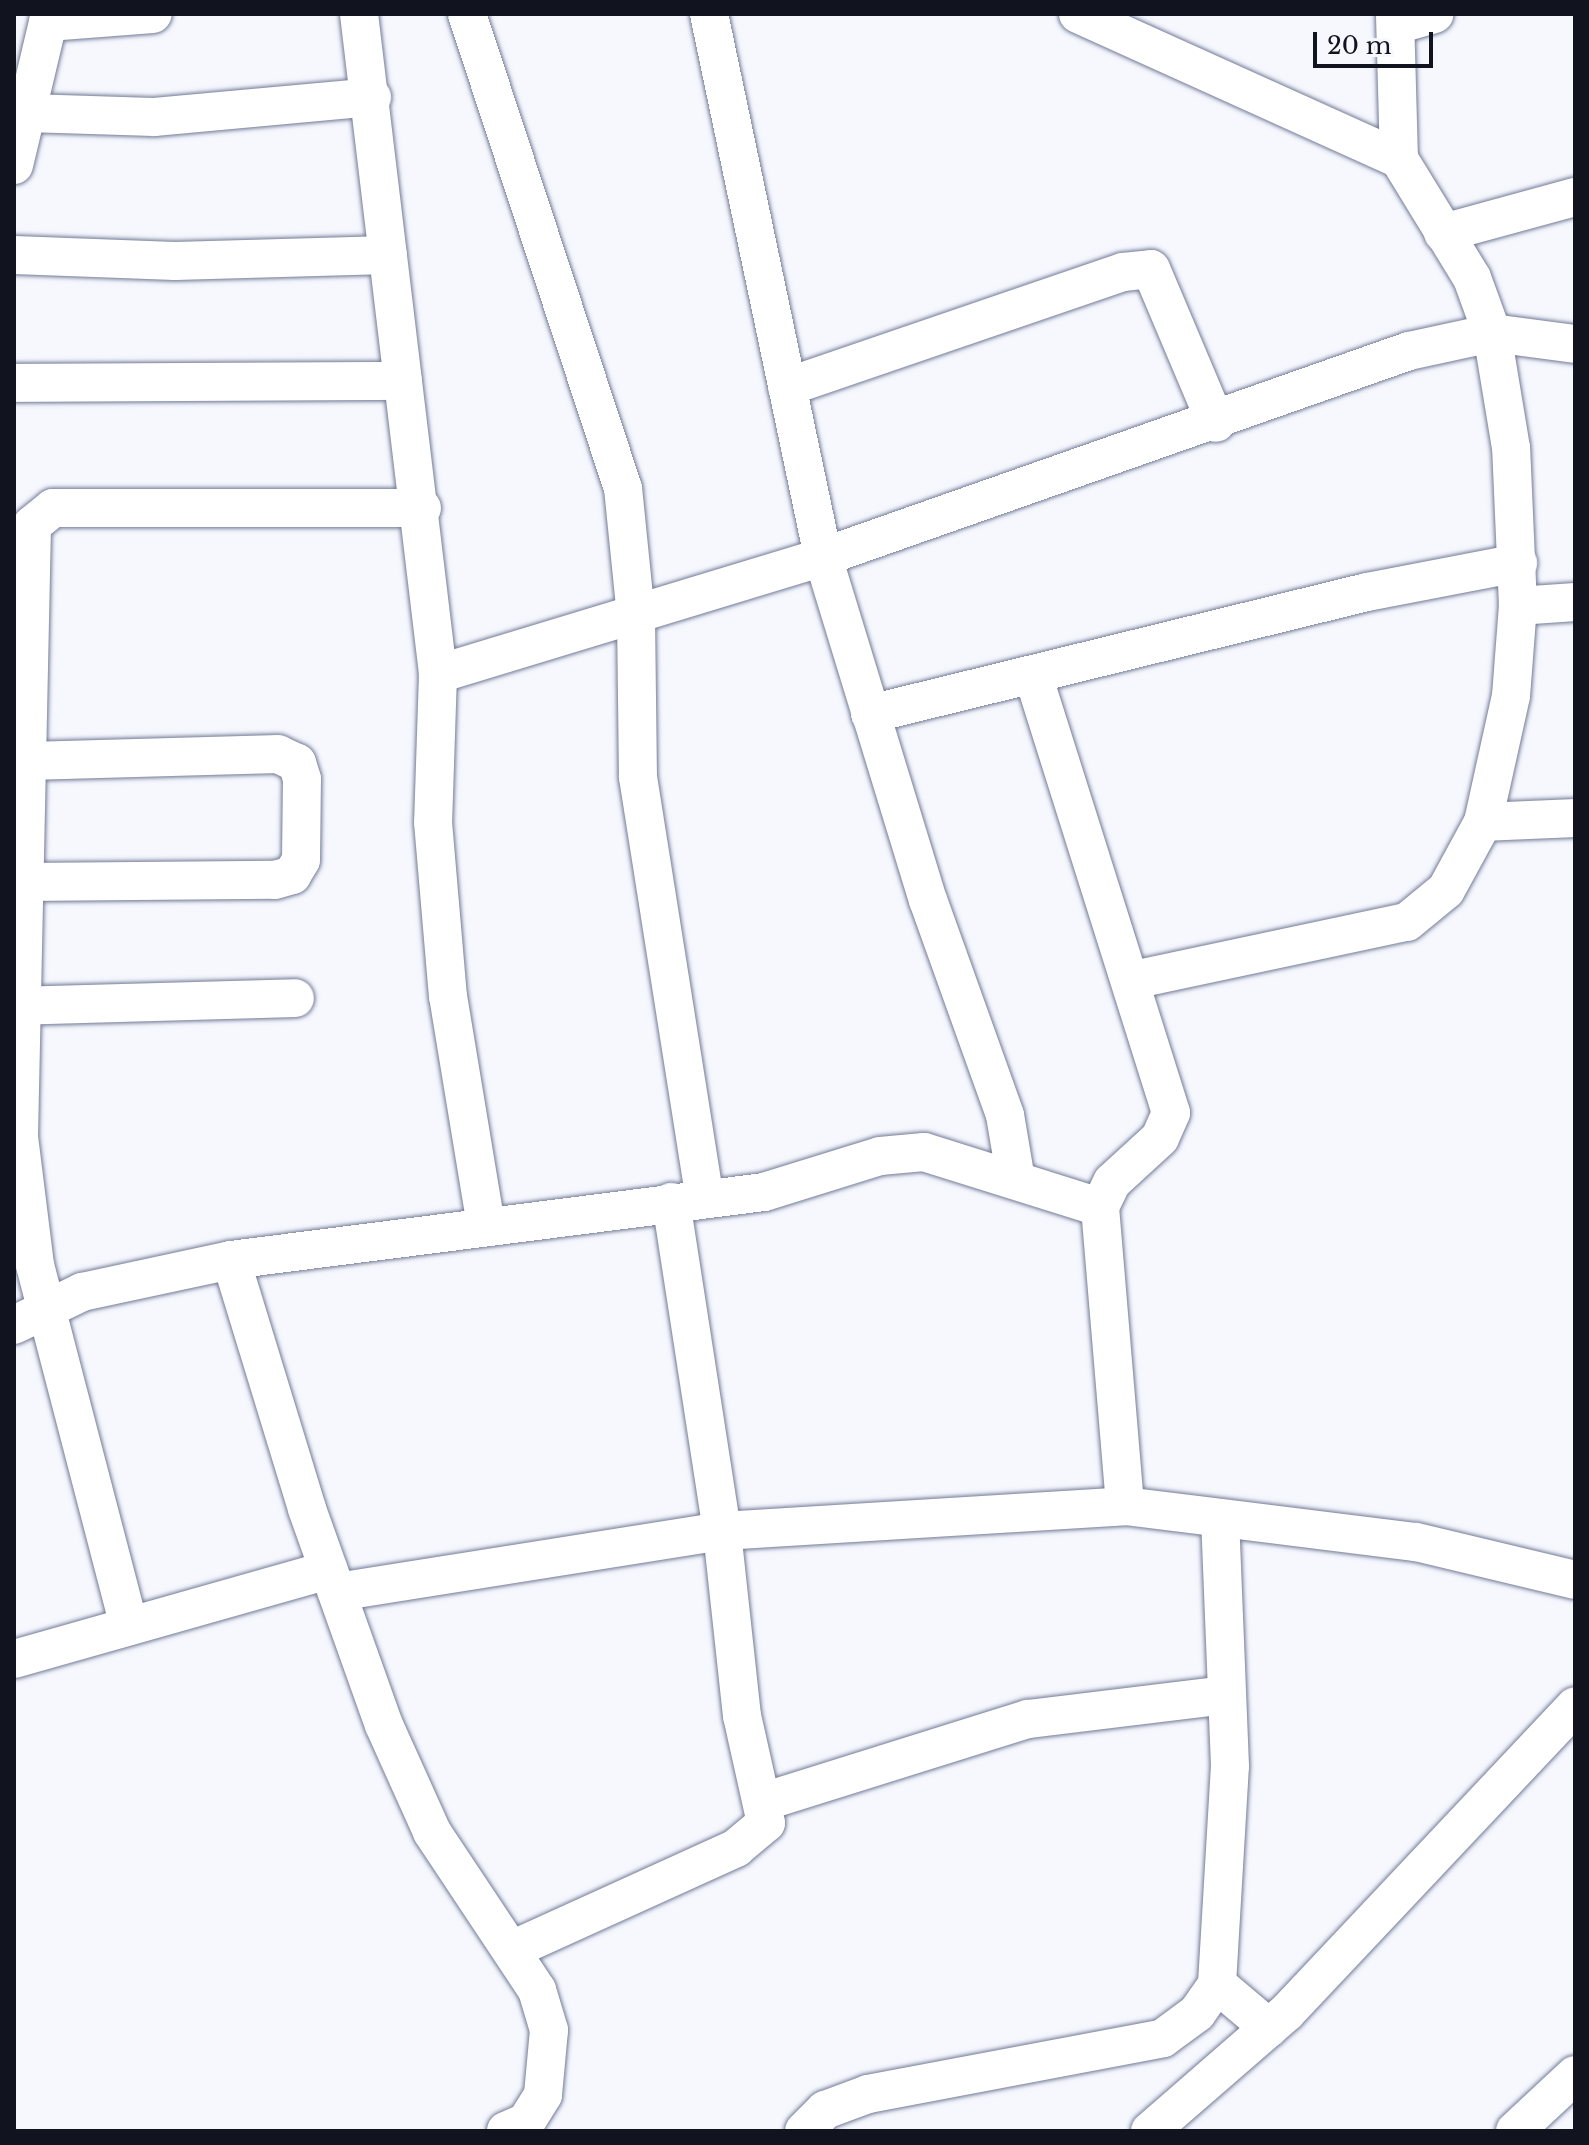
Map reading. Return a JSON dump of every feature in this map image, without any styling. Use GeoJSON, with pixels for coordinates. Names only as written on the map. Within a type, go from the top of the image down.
{"type":"FeatureCollection","features":[{"type":"Feature","properties":{"kind":"street"},"geometry":{"type":"LineString","coordinates":[[14,165],[49,18],[153,14]]}},
{"type":"Feature","properties":{"kind":"street"},"geometry":{"type":"LineString","coordinates":[[359,14],[372,97],[403,381],[422,508],[438,674],[433,822],[445,964],[486,1226]]}},
{"type":"Feature","properties":{"kind":"street"},"geometry":{"type":"LineString","coordinates":[[467,14],[623,488],[636,616],[645,839],[688,1200],[742,1716],[766,1823],[757,1837],[516,1948]]}},
{"type":"Feature","properties":{"kind":"street"},"geometry":{"type":"LineString","coordinates":[[709,14],[823,557],[870,714],[1005,1115],[1016,1180]]}},
{"type":"Feature","properties":{"kind":"street"},"geometry":{"type":"LineString","coordinates":[[1078,14],[1399,159]]}},
{"type":"Feature","properties":{"kind":"street"},"geometry":{"type":"LineString","coordinates":[[1133,980],[1407,922],[1446,890],[1483,822],[1511,696],[1518,563],[1511,448],[1492,333],[1472,278],[1399,159],[1395,20],[1434,14]]}},
{"type":"Feature","properties":{"kind":"street"},"geometry":{"type":"LineString","coordinates":[[27,113],[154,117],[372,97]]}},
{"type":"Feature","properties":{"kind":"street"},"geometry":{"type":"LineString","coordinates":[[1443,233],[1575,197]]}},
{"type":"Feature","properties":{"kind":"street"},"geometry":{"type":"LineString","coordinates":[[14,255],[175,261],[388,255]]}},
{"type":"Feature","properties":{"kind":"street"},"geometry":{"type":"LineString","coordinates":[[787,387],[1123,272],[1151,269],[1216,423]]}},
{"type":"Feature","properties":{"kind":"street"},"geometry":{"type":"LineString","coordinates":[[438,674],[823,557],[1216,423],[1409,351],[1492,333],[1575,344]]}},
{"type":"Feature","properties":{"kind":"street"},"geometry":{"type":"LineString","coordinates":[[14,383],[403,381]]}},
{"type":"Feature","properties":{"kind":"street"},"geometry":{"type":"LineString","coordinates":[[129,1626],[47,1304],[19,1168],[16,1006],[23,882],[19,841],[29,761],[32,525],[40,512],[422,508]]}},
{"type":"Feature","properties":{"kind":"street"},"geometry":{"type":"LineString","coordinates":[[870,714],[1367,592],[1518,563]]}},
{"type":"Feature","properties":{"kind":"street"},"geometry":{"type":"LineString","coordinates":[[1518,606],[1575,602]]}},
{"type":"Feature","properties":{"kind":"street"},"geometry":{"type":"LineString","coordinates":[[1033,675],[1133,980],[1171,1113],[1160,1138],[1112,1182],[1100,1207],[1125,1506]]}},
{"type":"Feature","properties":{"kind":"street"},"geometry":{"type":"LineString","coordinates":[[23,882],[275,880],[292,875],[301,860],[302,779],[297,763],[278,754],[29,761]]}},
{"type":"Feature","properties":{"kind":"street"},"geometry":{"type":"LineString","coordinates":[[1483,822],[1575,818]]}},
{"type":"Feature","properties":{"kind":"street"},"geometry":{"type":"LineString","coordinates":[[16,1006],[295,998]]}},
{"type":"Feature","properties":{"kind":"street"},"geometry":{"type":"LineString","coordinates":[[14,1325],[47,1304],[231,1260],[764,1192],[880,1156],[924,1152],[1100,1207]]}},
{"type":"Feature","properties":{"kind":"street"},"geometry":{"type":"LineString","coordinates":[[231,1260],[333,1581],[432,1832],[516,1948],[549,2030],[543,2095],[526,2122],[506,2131]]}},
{"type":"Feature","properties":{"kind":"street"},"geometry":{"type":"LineString","coordinates":[[14,1659],[129,1626],[333,1581],[722,1531],[1125,1506],[1416,1542],[1575,1580]]}},
{"type":"Feature","properties":{"kind":"street"},"geometry":{"type":"LineString","coordinates":[[1159,2124],[1236,2057],[1246,2007],[1225,1949],[1227,1695],[1220,1518]]}},
{"type":"Feature","properties":{"kind":"street"},"geometry":{"type":"LineString","coordinates":[[763,1802],[1028,1719],[1227,1695]]}},
{"type":"Feature","properties":{"kind":"street"},"geometry":{"type":"LineString","coordinates":[[804,2131],[825,2110],[868,2094],[1163,2038],[1197,2013],[1246,2007],[1575,1706]]}},
{"type":"Feature","properties":{"kind":"street"},"geometry":{"type":"LineString","coordinates":[[1515,2131],[1575,2075]]}}]}
